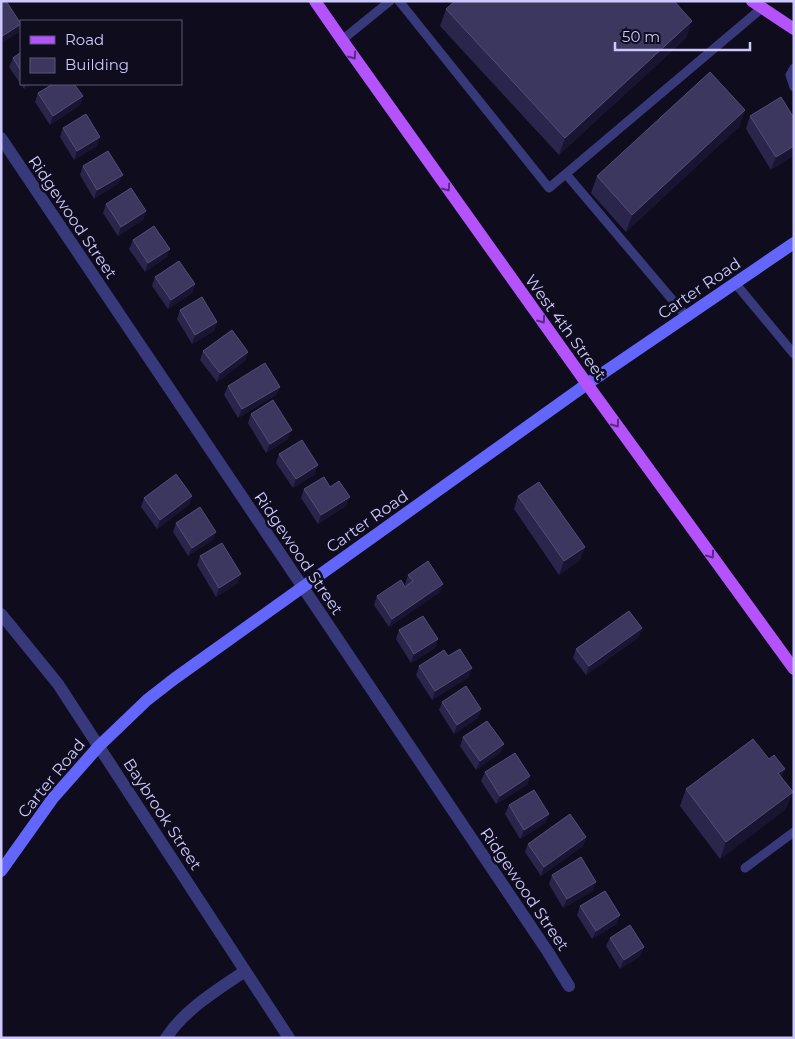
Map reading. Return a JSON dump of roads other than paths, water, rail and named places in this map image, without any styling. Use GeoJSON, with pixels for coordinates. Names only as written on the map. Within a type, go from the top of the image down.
{"type":"FeatureCollection","features":[{"type":"Feature","properties":{"kind":"main road","name":"West 4th Street"},"geometry":{"type":"LineString","coordinates":[[316,1],[587,384],[794,669]]}},
{"type":"Feature","properties":{"kind":"main road"},"geometry":{"type":"LineString","coordinates":[[757,5],[794,30]]}},
{"type":"Feature","properties":{"kind":"main road","name":"Carter Road"},"geometry":{"type":"LineString","coordinates":[[1,871],[53,798],[99,746],[147,700],[587,384],[794,243]]}},
{"type":"Feature","properties":{"kind":"street","name":"Ridgewood Street"},"geometry":{"type":"LineString","coordinates":[[1,138],[543,943],[569,986]]}},
{"type":"Feature","properties":{"kind":"street","name":"Baybrook Street"},"geometry":{"type":"LineString","coordinates":[[1,614],[58,684],[289,1038]]}},
{"type":"Feature","properties":{"kind":"street"},"geometry":{"type":"LineString","coordinates":[[166,1038],[173,1028],[206,998],[245,971]]}},
{"type":"Feature","properties":{"kind":"lane"},"geometry":{"type":"LineString","coordinates":[[342,40],[390,1]]}},
{"type":"Feature","properties":{"kind":"lane"},"geometry":{"type":"LineString","coordinates":[[399,1],[549,188],[757,5]]}},
{"type":"Feature","properties":{"kind":"lane"},"geometry":{"type":"LineString","coordinates":[[794,68],[790,75],[794,87]]}},
{"type":"Feature","properties":{"kind":"lane"},"geometry":{"type":"LineString","coordinates":[[566,174],[686,316]]}},
{"type":"Feature","properties":{"kind":"lane"},"geometry":{"type":"LineString","coordinates":[[735,283],[794,354]]}},
{"type":"Feature","properties":{"kind":"lane"},"geometry":{"type":"LineString","coordinates":[[744,868],[794,832]]}}]}
